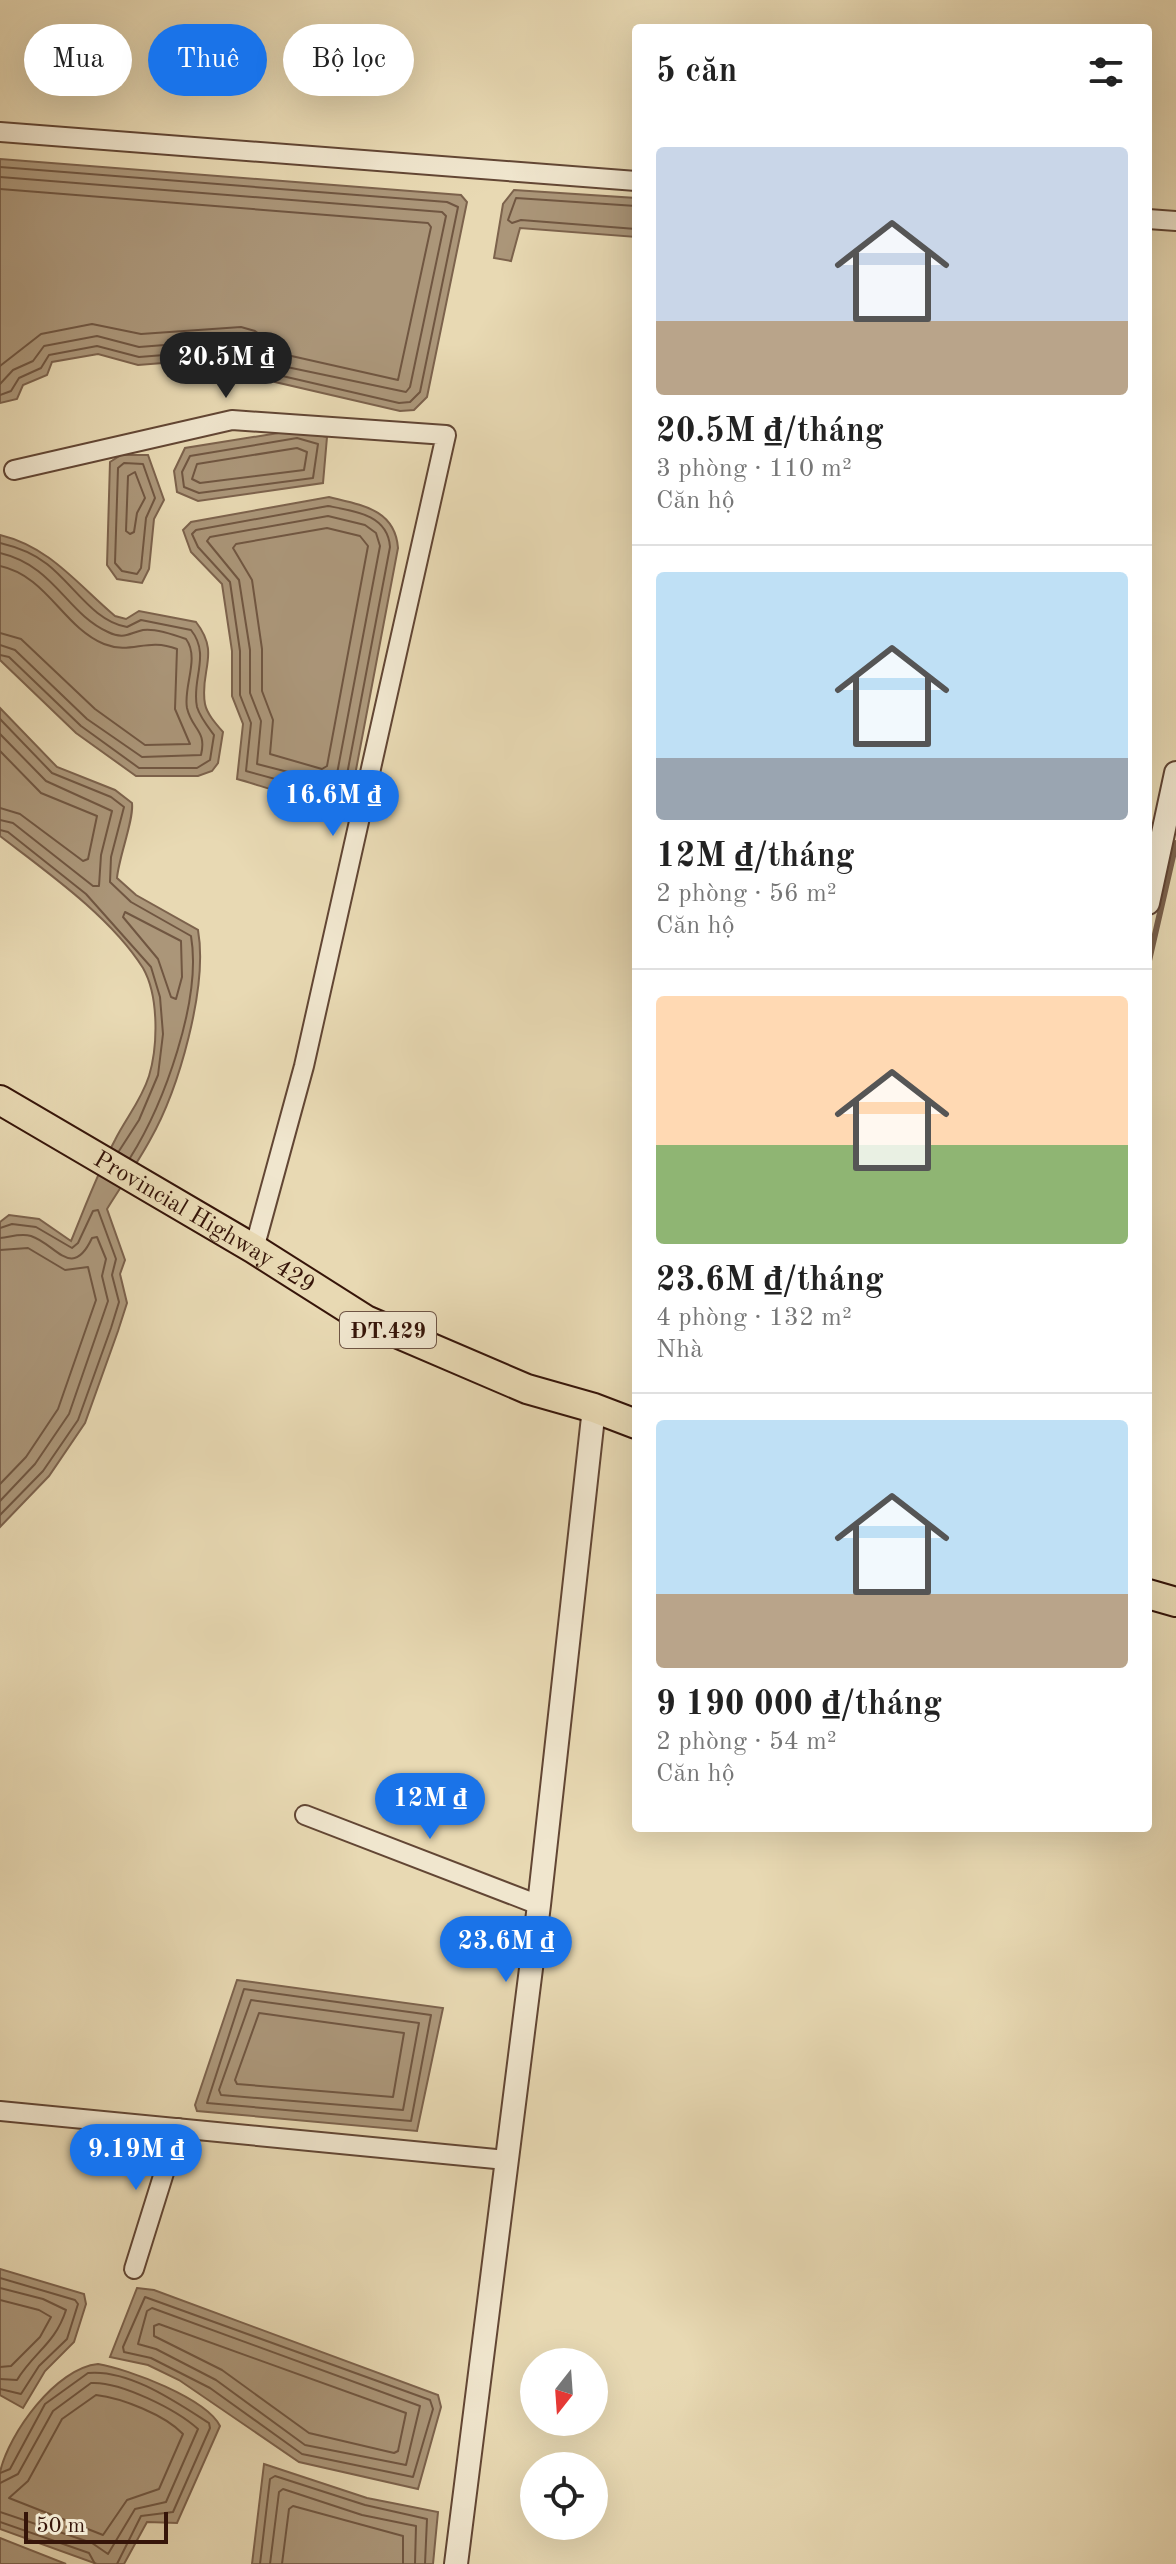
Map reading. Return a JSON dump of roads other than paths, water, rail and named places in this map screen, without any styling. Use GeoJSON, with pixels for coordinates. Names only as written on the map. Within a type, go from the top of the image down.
{"type":"FeatureCollection","features":[{"type":"Feature","properties":{"kind":"main road","name":"Provincial Highway 429"},"geometry":{"type":"LineString","coordinates":[[0,1100],[254,1249],[366,1320],[527,1389],[632,1422]]}},
{"type":"Feature","properties":{"kind":"main road"},"geometry":{"type":"LineString","coordinates":[[1152,1595],[1176,1602]]}},
{"type":"Feature","properties":{"kind":"street"},"geometry":{"type":"LineString","coordinates":[[0,132],[632,181]]}},
{"type":"Feature","properties":{"kind":"street"},"geometry":{"type":"LineString","coordinates":[[1152,219],[1176,221]]}},
{"type":"Feature","properties":{"kind":"street"},"geometry":{"type":"LineString","coordinates":[[14,470],[232,420],[446,435],[304,1066],[254,1249]]}},
{"type":"Feature","properties":{"kind":"street"},"geometry":{"type":"LineString","coordinates":[[1152,884],[1176,773]]}},
{"type":"Feature","properties":{"kind":"street"},"geometry":{"type":"LineString","coordinates":[[456,2564],[539,1905],[594,1408]]}},
{"type":"Feature","properties":{"kind":"street"},"geometry":{"type":"LineString","coordinates":[[305,1815],[539,1905]]}},
{"type":"Feature","properties":{"kind":"street"},"geometry":{"type":"LineString","coordinates":[[0,2111],[506,2160]]}},
{"type":"Feature","properties":{"kind":"street"},"geometry":{"type":"LineString","coordinates":[[134,2269],[178,2128]]}},
{"type":"Feature","properties":{"kind":"water"},"geometry":{"type":"Polygon","coordinates":[[[0,159],[461,195],[467,202],[427,397],[414,410],[400,411],[275,382],[239,357],[138,365],[98,354],[52,362],[47,375],[23,385],[17,399],[0,403],[0,159]]]}},
{"type":"Feature","properties":{"kind":"water"},"geometry":{"type":"Polygon","coordinates":[[[514,190],[632,198],[632,237],[520,228],[511,261],[494,258],[503,204],[514,190]]]}},
{"type":"Feature","properties":{"kind":"water"},"geometry":{"type":"Polygon","coordinates":[[[297,430],[327,437],[323,483],[198,501],[177,492],[174,471],[185,448],[297,430]]]}},
{"type":"Feature","properties":{"kind":"water"},"geometry":{"type":"Polygon","coordinates":[[[121,455],[148,455],[164,500],[154,519],[149,569],[142,583],[117,579],[107,565],[110,462],[121,455]]]}},
{"type":"Feature","properties":{"kind":"water"},"geometry":{"type":"Polygon","coordinates":[[[329,497],[364,506],[383,517],[395,535],[398,548],[352,791],[327,800],[296,796],[237,779],[243,724],[232,696],[232,651],[222,584],[191,552],[183,530],[191,522],[329,497]]]}},
{"type":"Feature","properties":{"kind":"water"},"geometry":{"type":"Polygon","coordinates":[[[0,535],[48,557],[115,616],[126,619],[139,611],[196,622],[203,633],[208,653],[205,704],[223,732],[218,763],[212,771],[198,776],[136,776],[76,733],[0,660],[0,535]]]}},
{"type":"Feature","properties":{"kind":"water"},"geometry":{"type":"Polygon","coordinates":[[[0,708],[57,767],[115,790],[132,803],[117,878],[136,895],[198,930],[200,953],[195,1008],[171,1094],[140,1158],[107,1209],[125,1260],[120,1274],[127,1303],[118,1331],[85,1423],[49,1476],[0,1527],[0,1222],[9,1215],[39,1219],[71,1241],[109,1152],[146,1085],[154,1050],[155,1021],[148,979],[130,949],[77,896],[0,836],[0,708]]]}},
{"type":"Feature","properties":{"kind":"water"},"geometry":{"type":"Polygon","coordinates":[[[237,1980],[443,2008],[417,2131],[197,2111],[195,2105],[237,1980]]]}},
{"type":"Feature","properties":{"kind":"water"},"geometry":{"type":"Polygon","coordinates":[[[0,2269],[84,2294],[86,2304],[74,2342],[45,2371],[23,2408],[0,2395],[0,2269]]]}},
{"type":"Feature","properties":{"kind":"water"},"geometry":{"type":"Polygon","coordinates":[[[137,2288],[154,2290],[438,2395],[441,2407],[418,2489],[299,2462],[179,2380],[148,2365],[110,2357],[137,2288]]]}},
{"type":"Feature","properties":{"kind":"water"},"geometry":{"type":"Polygon","coordinates":[[[98,2364],[146,2378],[183,2395],[199,2405],[220,2426],[177,2523],[147,2522],[124,2564],[97,2564],[0,2529],[0,2472],[13,2439],[51,2390],[82,2368],[98,2364]]]}},
{"type":"Feature","properties":{"kind":"water"},"geometry":{"type":"Polygon","coordinates":[[[264,2464],[367,2498],[438,2512],[433,2564],[252,2564],[264,2464]]]}},
{"type":"Feature","properties":{"kind":"water"},"geometry":{"type":"Polygon","coordinates":[[[0,2538],[66,2564],[0,2564],[0,2538]]]}},
{"type":"Feature","properties":{"kind":"waterway"},"geometry":{"type":"LineString","coordinates":[[1152,948],[1176,843]]}}]}
